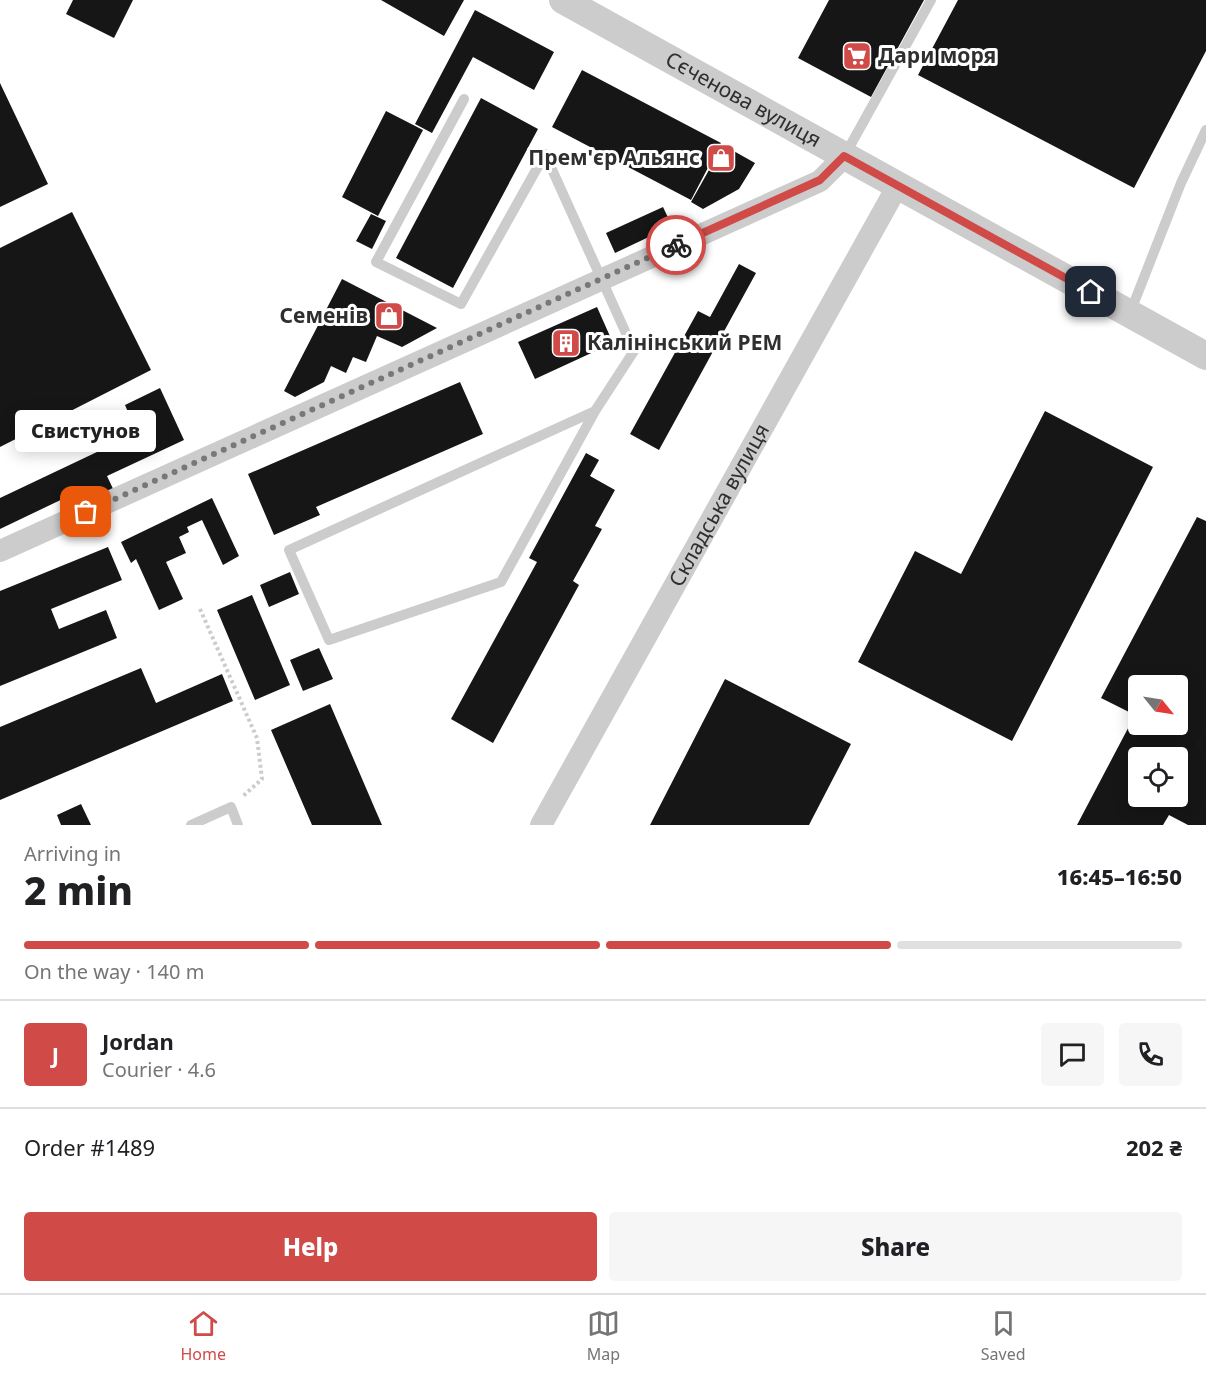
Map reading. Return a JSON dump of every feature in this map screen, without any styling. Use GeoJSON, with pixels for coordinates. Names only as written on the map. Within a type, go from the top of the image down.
{"type":"FeatureCollection","features":[{"type":"Feature","properties":{"kind":"street","name":"Сєченова вулиця"},"geometry":{"type":"LineString","coordinates":[[563,0],[1206,356]]}},
{"type":"Feature","properties":{"kind":"street"},"geometry":{"type":"LineString","coordinates":[[0,551],[820,180],[844,156]]}},
{"type":"Feature","properties":{"kind":"street","name":"Складська вулиця"},"geometry":{"type":"LineString","coordinates":[[541,825],[898,185]]}},
{"type":"Feature","properties":{"kind":"lane"},"geometry":{"type":"LineString","coordinates":[[844,156],[931,0]]}},
{"type":"Feature","properties":{"kind":"lane"},"geometry":{"type":"LineString","coordinates":[[464,99],[376,262],[461,304],[545,154],[634,351],[595,411],[501,582],[329,640],[289,550],[595,411]]}},
{"type":"Feature","properties":{"kind":"lane"},"geometry":{"type":"LineString","coordinates":[[1130,313],[1181,183],[1206,130]]}},
{"type":"Feature","properties":{"kind":"lane"},"geometry":{"type":"LineString","coordinates":[[191,825],[231,807],[238,825]]}},
{"type":"Feature","properties":{"kind":"path"},"geometry":{"type":"LineString","coordinates":[[200,609],[257,738],[262,779],[231,807]]}},
{"type":"Feature","properties":{"kind":"building"},"geometry":{"type":"Polygon","coordinates":[[[73,0],[133,0],[114,38],[66,14],[73,0]]]}},
{"type":"Feature","properties":{"kind":"building"},"geometry":{"type":"Polygon","coordinates":[[[381,0],[464,0],[444,36],[381,0]]]}},
{"type":"Feature","properties":{"kind":"building"},"geometry":{"type":"Polygon","coordinates":[[[829,0],[924,0],[871,97],[798,58],[829,0]]]}},
{"type":"Feature","properties":{"kind":"building"},"geometry":{"type":"Polygon","coordinates":[[[958,0],[1206,0],[1206,51],[1134,188],[918,75],[958,0]]]}},
{"type":"Feature","properties":{"kind":"building"},"geometry":{"type":"Polygon","coordinates":[[[475,10],[554,52],[534,90],[473,57],[432,133],[415,124],[475,10]]]}},
{"type":"Feature","properties":{"kind":"building"},"geometry":{"type":"Polygon","coordinates":[[[582,70],[721,143],[691,200],[552,127],[582,70]]]}},
{"type":"Feature","properties":{"kind":"building"},"geometry":{"type":"Polygon","coordinates":[[[0,83],[48,184],[0,207],[0,83]]]}},
{"type":"Feature","properties":{"kind":"building"},"geometry":{"type":"Polygon","coordinates":[[[481,98],[538,129],[453,288],[396,258],[481,98]]]}},
{"type":"Feature","properties":{"kind":"building"},"geometry":{"type":"Polygon","coordinates":[[[386,111],[423,130],[378,216],[342,197],[386,111]]]}},
{"type":"Feature","properties":{"kind":"building"},"geometry":{"type":"Polygon","coordinates":[[[723,145],[755,163],[739,189],[703,209],[691,202],[723,145]]]}},
{"type":"Feature","properties":{"kind":"building"},"geometry":{"type":"Polygon","coordinates":[[[663,207],[672,226],[615,253],[606,233],[663,207]]]}},
{"type":"Feature","properties":{"kind":"building"},"geometry":{"type":"Polygon","coordinates":[[[72,212],[151,370],[0,447],[0,248],[72,212]]]}},
{"type":"Feature","properties":{"kind":"building"},"geometry":{"type":"Polygon","coordinates":[[[371,214],[386,221],[372,249],[356,241],[371,214]]]}},
{"type":"Feature","properties":{"kind":"building"},"geometry":{"type":"Polygon","coordinates":[[[739,264],[756,273],[659,450],[630,434],[698,311],[710,317],[739,264]]]}},
{"type":"Feature","properties":{"kind":"building"},"geometry":{"type":"Polygon","coordinates":[[[342,279],[437,328],[402,347],[377,336],[366,362],[353,357],[346,373],[331,366],[324,382],[295,397],[284,391],[342,279]]]}},
{"type":"Feature","properties":{"kind":"building","name":"Калінінський РЕМ"},"geometry":{"type":"Polygon","coordinates":[[[597,307],[613,343],[535,379],[518,342],[597,307]]]}},
{"type":"Feature","properties":{"kind":"building"},"geometry":{"type":"Polygon","coordinates":[[[460,382],[483,434],[316,507],[320,515],[274,535],[248,474],[460,382]]]}},
{"type":"Feature","properties":{"kind":"building"},"geometry":{"type":"Polygon","coordinates":[[[160,388],[184,440],[107,476],[115,493],[78,511],[71,495],[0,529],[0,498],[137,433],[125,405],[160,388]]]}},
{"type":"Feature","properties":{"kind":"building"},"geometry":{"type":"Polygon","coordinates":[[[1045,411],[1153,467],[1012,741],[858,662],[915,551],[961,574],[1045,411]]]}},
{"type":"Feature","properties":{"kind":"building"},"geometry":{"type":"Polygon","coordinates":[[[586,453],[599,460],[590,476],[615,490],[595,526],[602,529],[573,581],[579,585],[493,743],[451,719],[537,562],[529,558],[586,453]]]}},
{"type":"Feature","properties":{"kind":"building"},"geometry":{"type":"Polygon","coordinates":[[[212,498],[239,556],[223,565],[202,520],[187,527],[189,532],[179,537],[186,553],[166,562],[183,599],[159,610],[136,559],[131,563],[121,542],[212,498]]]}},
{"type":"Feature","properties":{"kind":"building"},"geometry":{"type":"Polygon","coordinates":[[[1197,517],[1206,521],[1206,825],[1188,825],[1169,815],[1163,825],[1077,825],[1128,728],[1128,735],[1188,735],[1188,675],[1128,675],[1128,712],[1101,698],[1197,517]]]}},
{"type":"Feature","properties":{"kind":"building"},"geometry":{"type":"Polygon","coordinates":[[[108,547],[122,580],[51,609],[59,629],[106,610],[117,638],[0,686],[0,591],[108,547]]]}},
{"type":"Feature","properties":{"kind":"building"},"geometry":{"type":"Polygon","coordinates":[[[290,572],[299,594],[269,607],[260,585],[290,572]]]}},
{"type":"Feature","properties":{"kind":"building"},"geometry":{"type":"Polygon","coordinates":[[[252,595],[290,685],[255,700],[217,610],[252,595]]]}},
{"type":"Feature","properties":{"kind":"building"},"geometry":{"type":"Polygon","coordinates":[[[319,648],[333,679],[303,691],[290,660],[319,648]]]}},
{"type":"Feature","properties":{"kind":"building"},"geometry":{"type":"Polygon","coordinates":[[[141,668],[156,703],[222,674],[233,701],[0,800],[0,727],[141,668]]]}},
{"type":"Feature","properties":{"kind":"building"},"geometry":{"type":"Polygon","coordinates":[[[725,679],[851,744],[809,825],[650,825],[725,679]]]}},
{"type":"Feature","properties":{"kind":"building"},"geometry":{"type":"Polygon","coordinates":[[[330,704],[382,825],[312,825],[271,730],[330,704]]]}},
{"type":"Feature","properties":{"kind":"building"},"geometry":{"type":"Polygon","coordinates":[[[81,804],[91,825],[61,825],[57,815],[81,804]]]}},
{"type":"Feature","properties":{"kind":"way so far"},"geometry":{"type":"LineString","coordinates":[[86,512],[676,245]]}},
{"type":"Feature","properties":{"kind":"place","name":"Дари моря"},"geometry":{"type":"Point","coordinates":[857,56]}},
{"type":"Feature","properties":{"kind":"place","name":"Прем'єр Альянс"},"geometry":{"type":"Point","coordinates":[721,158]}},
{"type":"Feature","properties":{"kind":"place","name":"Семенів"},"geometry":{"type":"Point","coordinates":[389,316]}},
{"type":"Feature","properties":{"kind":"place","name":"Калінінський РЕМ"},"geometry":{"type":"Point","coordinates":[566,343]}},
{"type":"Feature","properties":{"kind":"place","name":"Свистунов"},"geometry":{"type":"Point","coordinates":[86,512]}},
{"type":"Feature","properties":{"kind":"route"},"geometry":{"type":"LineString","coordinates":[[676,245],[820,180],[844,156],[1091,292]]}}]}
